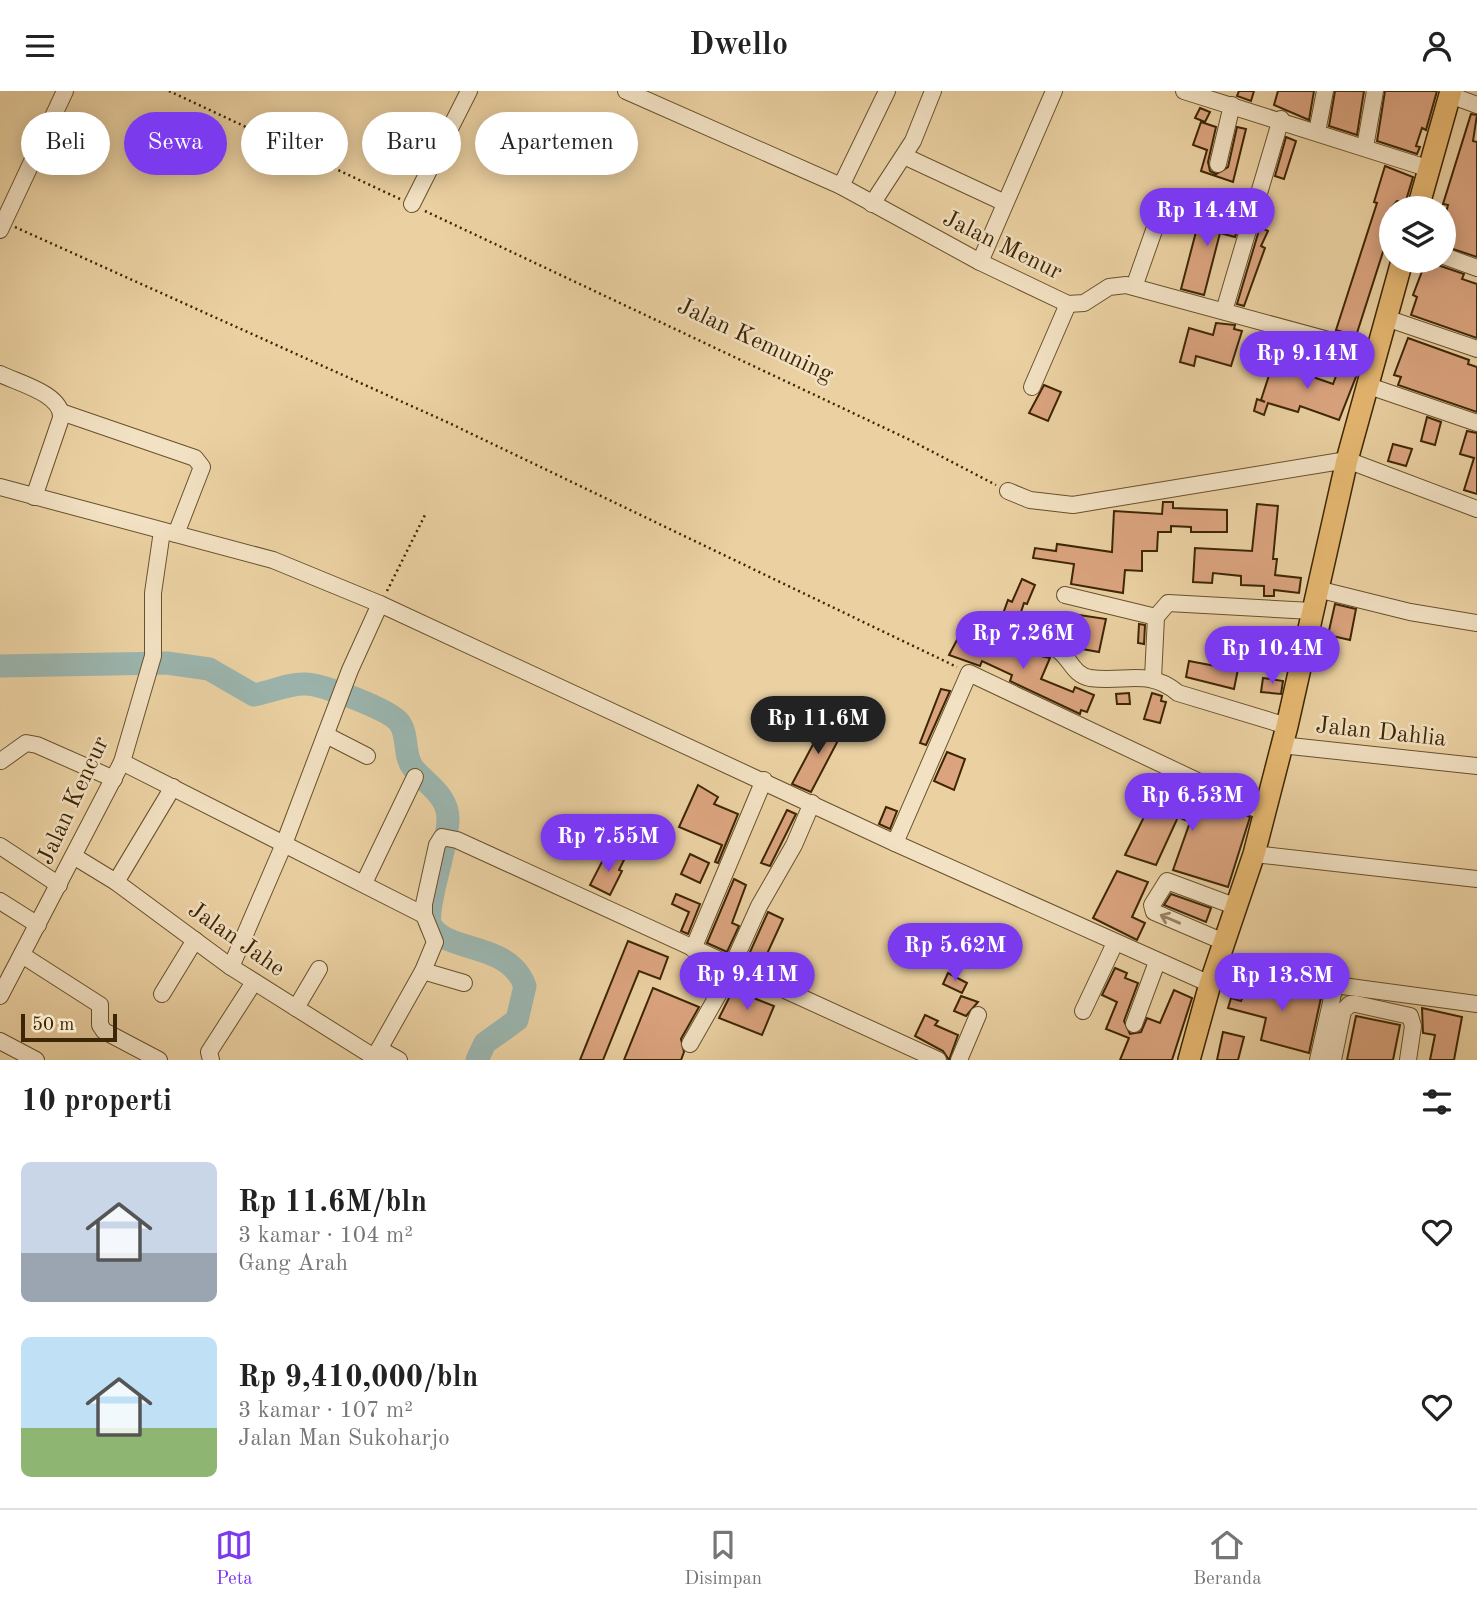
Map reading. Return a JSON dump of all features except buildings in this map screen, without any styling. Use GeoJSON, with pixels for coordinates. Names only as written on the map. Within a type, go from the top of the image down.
{"type":"FeatureCollection","features":[{"type":"Feature","properties":{"kind":"main road"},"geometry":{"type":"LineString","coordinates":[[1422,196],[1451,93]]}},
{"type":"Feature","properties":{"kind":"main road"},"geometry":{"type":"LineString","coordinates":[[1189,1060],[1265,813],[1347,460],[1399,273]]}},
{"type":"Feature","properties":{"kind":"street"},"geometry":{"type":"LineString","coordinates":[[2,226],[65,91]]}},
{"type":"Feature","properties":{"kind":"street"},"geometry":{"type":"LineString","coordinates":[[411,204],[469,91]]}},
{"type":"Feature","properties":{"kind":"street","name":"Jalan Menur"},"geometry":{"type":"LineString","coordinates":[[626,91],[841,186],[980,263],[1068,304],[1084,303],[1110,287],[1134,287],[1376,353]]}},
{"type":"Feature","properties":{"kind":"street"},"geometry":{"type":"LineString","coordinates":[[841,186],[887,91]]}},
{"type":"Feature","properties":{"kind":"street"},"geometry":{"type":"LineString","coordinates":[[872,204],[904,156],[933,91]]}},
{"type":"Feature","properties":{"kind":"street"},"geometry":{"type":"LineString","coordinates":[[980,263],[1054,91]]}},
{"type":"Feature","properties":{"kind":"street"},"geometry":{"type":"LineString","coordinates":[[1184,91],[1225,99],[1430,169]]}},
{"type":"Feature","properties":{"kind":"street"},"geometry":{"type":"LineString","coordinates":[[1317,132],[1325,91]]}},
{"type":"Feature","properties":{"kind":"street"},"geometry":{"type":"LineString","coordinates":[[1365,147],[1375,91]]}},
{"type":"Feature","properties":{"kind":"street"},"geometry":{"type":"LineString","coordinates":[[1451,93],[1477,105]]}},
{"type":"Feature","properties":{"kind":"street"},"geometry":{"type":"LineString","coordinates":[[1218,163],[1225,99]]}},
{"type":"Feature","properties":{"kind":"street"},"geometry":{"type":"LineString","coordinates":[[1224,311],[1281,119]]}},
{"type":"Feature","properties":{"kind":"street"},"geometry":{"type":"LineString","coordinates":[[904,156],[1005,203]]}},
{"type":"Feature","properties":{"kind":"street"},"geometry":{"type":"LineString","coordinates":[[1134,287],[1158,219]]}},
{"type":"Feature","properties":{"kind":"street"},"geometry":{"type":"LineString","coordinates":[[1456,260],[1477,268]]}},
{"type":"Feature","properties":{"kind":"street"},"geometry":{"type":"LineString","coordinates":[[1032,387],[1068,304]]}},
{"type":"Feature","properties":{"kind":"street"},"geometry":{"type":"LineString","coordinates":[[1386,318],[1477,348]]}},
{"type":"Feature","properties":{"kind":"street"},"geometry":{"type":"LineString","coordinates":[[0,374],[53,399],[61,412],[34,497]]}},
{"type":"Feature","properties":{"kind":"street"},"geometry":{"type":"LineString","coordinates":[[1366,385],[1477,423]]}},
{"type":"Feature","properties":{"kind":"street","name":"Jalan Kencur"},"geometry":{"type":"LineString","coordinates":[[0,996],[75,857],[122,762],[153,644],[153,593],[169,532],[202,467],[199,463],[61,412]]}},
{"type":"Feature","properties":{"kind":"street"},"geometry":{"type":"LineString","coordinates":[[1008,491],[1030,500],[1073,505],[1347,460],[1477,509]]}},
{"type":"Feature","properties":{"kind":"street"},"geometry":{"type":"LineString","coordinates":[[0,487],[273,561],[380,604],[1157,962],[1214,973],[1335,985],[1477,1004]]}},
{"type":"Feature","properties":{"kind":"street"},"geometry":{"type":"LineString","coordinates":[[1317,589],[1410,612],[1477,623]]}},
{"type":"Feature","properties":{"kind":"street"},"geometry":{"type":"LineString","coordinates":[[1065,595],[1156,617]]}},
{"type":"Feature","properties":{"kind":"street"},"geometry":{"type":"LineString","coordinates":[[1037,645],[1058,650],[1072,667],[1089,677],[1153,678],[1156,617],[1168,603],[1312,611]]}},
{"type":"Feature","properties":{"kind":"street"},"geometry":{"type":"LineString","coordinates":[[231,967],[284,844],[350,670],[380,604]]}},
{"type":"Feature","properties":{"kind":"street"},"geometry":{"type":"LineString","coordinates":[[895,843],[970,673],[1265,813]]}},
{"type":"Feature","properties":{"kind":"street","name":"Jalan Dahlia"},"geometry":{"type":"LineString","coordinates":[[1153,678],[1165,682],[1178,693],[1284,736],[1477,765]]}},
{"type":"Feature","properties":{"kind":"street"},"geometry":{"type":"LineString","coordinates":[[326,736],[367,756]]}},
{"type":"Feature","properties":{"kind":"street"},"geometry":{"type":"LineString","coordinates":[[1,761],[9,758],[20,744],[37,745],[114,779]]}},
{"type":"Feature","properties":{"kind":"street"},"geometry":{"type":"LineString","coordinates":[[122,762],[424,915]]}},
{"type":"Feature","properties":{"kind":"street"},"geometry":{"type":"LineString","coordinates":[[364,883],[415,777]]}},
{"type":"Feature","properties":{"kind":"street"},"geometry":{"type":"LineString","coordinates":[[693,949],[764,781]]}},
{"type":"Feature","properties":{"kind":"street"},"geometry":{"type":"LineString","coordinates":[[116,882],[173,787]]}},
{"type":"Feature","properties":{"kind":"street"},"geometry":{"type":"LineString","coordinates":[[690,1044],[733,967],[759,906],[794,845],[812,803]]}},
{"type":"Feature","properties":{"kind":"street"},"geometry":{"type":"LineString","coordinates":[[377,1052],[424,971],[435,938],[424,915],[426,888],[437,845],[447,838],[733,967],[920,1057],[938,1060]]}},
{"type":"Feature","properties":{"kind":"street"},"geometry":{"type":"LineString","coordinates":[[0,846],[59,885]]}},
{"type":"Feature","properties":{"kind":"street"},"geometry":{"type":"LineString","coordinates":[[1254,854],[1477,880]]}},
{"type":"Feature","properties":{"kind":"street","name":"Jalan Jahe"},"geometry":{"type":"LineString","coordinates":[[75,857],[116,882],[254,982],[377,1052],[399,1060]]}},
{"type":"Feature","properties":{"kind":"street"},"geometry":{"type":"LineString","coordinates":[[1224,942],[1154,912],[1152,905],[1167,881],[1237,907]]}},
{"type":"Feature","properties":{"kind":"street"},"geometry":{"type":"LineString","coordinates":[[0,901],[38,925]]}},
{"type":"Feature","properties":{"kind":"street"},"geometry":{"type":"LineString","coordinates":[[162,994],[195,940]]}},
{"type":"Feature","properties":{"kind":"street"},"geometry":{"type":"LineString","coordinates":[[1083,1010],[1115,943]]}},
{"type":"Feature","properties":{"kind":"street"},"geometry":{"type":"LineString","coordinates":[[22,955],[100,1005],[100,1025],[104,1031],[159,1060]]}},
{"type":"Feature","properties":{"kind":"street"},"geometry":{"type":"LineString","coordinates":[[1134,1024],[1157,962]]}},
{"type":"Feature","properties":{"kind":"street"},"geometry":{"type":"LineString","coordinates":[[296,1008],[319,968]]}},
{"type":"Feature","properties":{"kind":"street"},"geometry":{"type":"LineString","coordinates":[[424,971],[464,983]]}},
{"type":"Feature","properties":{"kind":"street"},"geometry":{"type":"LineString","coordinates":[[211,1060],[209,1052],[254,982]]}},
{"type":"Feature","properties":{"kind":"street"},"geometry":{"type":"LineString","coordinates":[[1318,1060],[1335,985]]}},
{"type":"Feature","properties":{"kind":"street"},"geometry":{"type":"LineString","coordinates":[[1333,1060],[1343,1011],[1356,1004],[1410,1016],[1413,1026],[1408,1060]]}},
{"type":"Feature","properties":{"kind":"street"},"geometry":{"type":"LineString","coordinates":[[959,1060],[978,1015]]}},
{"type":"Feature","properties":{"kind":"street"},"geometry":{"type":"LineString","coordinates":[[0,1041],[36,1060]]}},
{"type":"Feature","properties":{"kind":"path","name":"Jalan Kemuning"},"geometry":{"type":"LineString","coordinates":[[169,91],[895,433],[1008,491]]}},
{"type":"Feature","properties":{"kind":"path"},"geometry":{"type":"LineString","coordinates":[[2,226],[449,423],[970,673]]}},
{"type":"Feature","properties":{"kind":"path"},"geometry":{"type":"LineString","coordinates":[[380,604],[426,513]]}},
{"type":"Feature","properties":{"kind":"waterway"},"geometry":{"type":"LineString","coordinates":[[0,666],[167,663],[209,669],[254,695],[293,685],[315,685],[355,699],[393,717],[402,727],[410,763],[440,797],[447,811],[445,845],[431,902],[430,924],[449,940],[505,961],[517,971],[525,986],[517,1020],[485,1043],[477,1060]]}}]}
